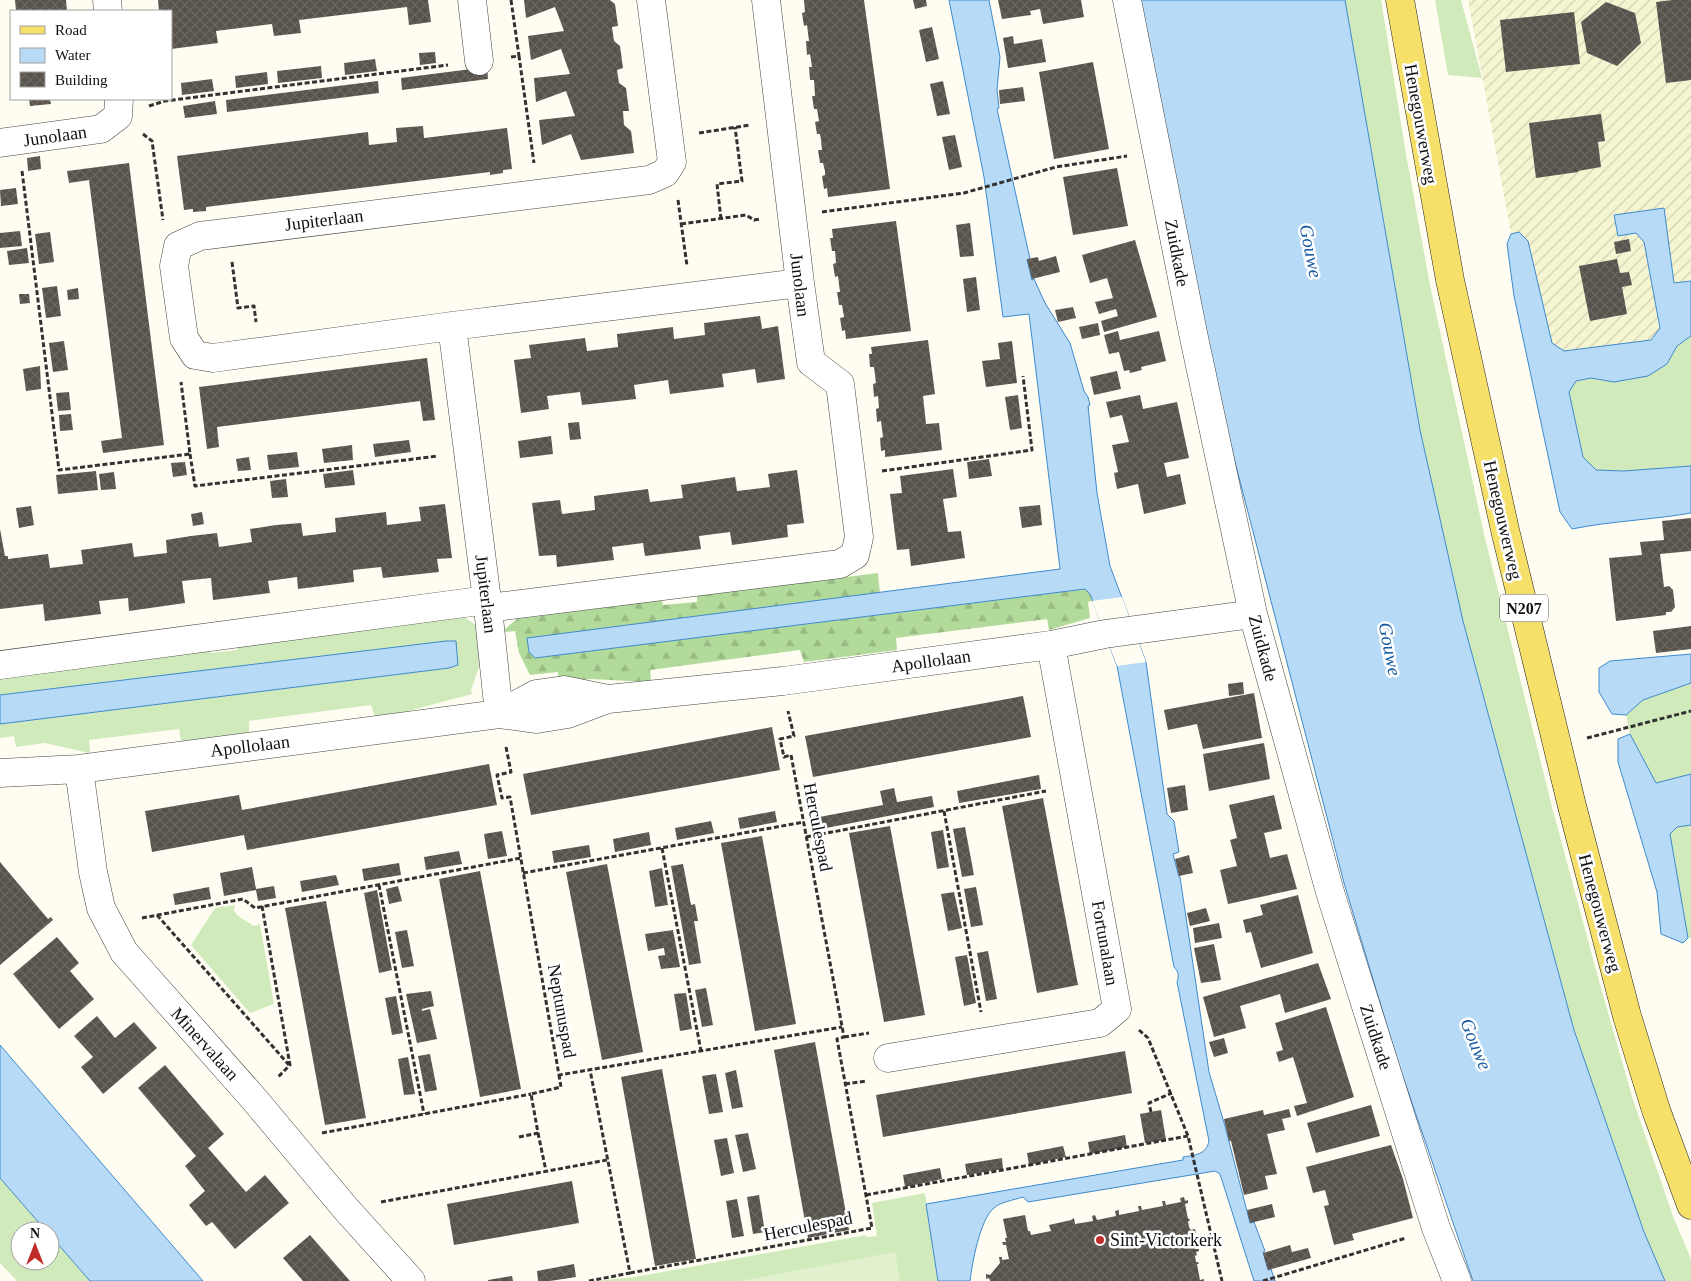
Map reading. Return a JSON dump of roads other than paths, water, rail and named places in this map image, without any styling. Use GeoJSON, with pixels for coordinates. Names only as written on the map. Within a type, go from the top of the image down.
{"type":"FeatureCollection","features":[{"type":"Feature","properties":{"kind":"main road","name":"Henegouwerweg"},"geometry":{"type":"LineString","coordinates":[[1400,0],[1450,280],[1505,530],[1557,745],[1628,1016],[1656,1110],[1691,1205]]}},
{"type":"Feature","properties":{"kind":"street"},"geometry":{"type":"LineString","coordinates":[[472,0],[479,61]]}},
{"type":"Feature","properties":{"kind":"street","name":"Jupiterlaan"},"geometry":{"type":"LineString","coordinates":[[499,714],[452,326],[213,358],[195,355],[184,338],[174,266],[178,246],[200,236],[649,180],[665,173],[672,162],[651,0]]}},
{"type":"Feature","properties":{"kind":"street","name":"Junolaan"},"geometry":{"type":"LineString","coordinates":[[487,604],[840,564],[855,555],[858,537],[840,384],[811,362],[766,0]]}},
{"type":"Feature","properties":{"kind":"street","name":"Zuidkade"},"geometry":{"type":"LineString","coordinates":[[1127,0],[1192,333],[1253,614],[1330,892],[1436,1228],[1456,1280]]}},
{"type":"Feature","properties":{"kind":"street","name":"Junolaan"},"geometry":{"type":"LineString","coordinates":[[9,142],[101,129],[118,107]]}},
{"type":"Feature","properties":{"kind":"street"},"geometry":{"type":"LineString","coordinates":[[452,326],[800,283]]}},
{"type":"Feature","properties":{"kind":"street"},"geometry":{"type":"LineString","coordinates":[[0,665],[487,604]]}},
{"type":"Feature","properties":{"kind":"street","name":"Apollolaan"},"geometry":{"type":"LineString","coordinates":[[0,772],[80,769],[499,714],[537,719],[568,714],[608,699],[783,681],[1051,645],[1105,634],[1253,614]]}},
{"type":"Feature","properties":{"kind":"street","name":"Fortunalaan"},"geometry":{"type":"LineString","coordinates":[[888,1058],[1100,1023],[1117,1009],[1051,645]]}},
{"type":"Feature","properties":{"kind":"street","name":"Minervalaan"},"geometry":{"type":"LineString","coordinates":[[80,769],[93,872],[101,908],[124,952],[254,1099],[346,1209],[411,1281]]}},
{"type":"Feature","properties":{"kind":"water"},"geometry":{"type":"Polygon","coordinates":[[[949,0],[989,0],[1000,57],[997,90],[999,108],[997,109],[1030,259],[1027,260],[1032,280],[1034,279],[1045,303],[1070,343],[1090,405],[1088,406],[1097,493],[1110,566],[1146,662],[1167,814],[1174,821],[1179,852],[1173,854],[1180,877],[1209,1072],[1250,1223],[1254,1222],[1265,1251],[1263,1252],[1268,1270],[1271,1269],[1275,1281],[1254,1281],[1220,1174],[1215,1171],[1028,1202],[1023,1197],[1003,1203],[994,1208],[989,1214],[981,1231],[970,1281],[938,1281],[926,1204],[1183,1160],[1183,1157],[1203,1152],[1208,1146],[1209,1141],[1177,982],[1178,974],[1174,967],[1117,666],[1090,594],[1085,589],[535,658],[529,652],[527,638],[1060,569],[1029,314],[1003,317],[984,177],[949,0]]]}},
{"type":"Feature","properties":{"kind":"water","name":"Gouwe"},"geometry":{"type":"Polygon","coordinates":[[[1138,0],[1345,0],[1420,430],[1463,621],[1574,1030],[1644,1232],[1665,1281],[1473,1281],[1398,1062],[1344,883],[1235,462],[1197,304],[1138,0]]]}},
{"type":"Feature","properties":{"kind":"water"},"geometry":{"type":"Polygon","coordinates":[[[1664,208],[1674,283],[1691,281],[1691,336],[1677,346],[1667,364],[1648,376],[1614,382],[1591,378],[1576,381],[1569,392],[1583,457],[1596,470],[1624,471],[1691,466],[1691,513],[1572,529],[1560,512],[1514,296],[1507,244],[1511,234],[1519,232],[1528,241],[1552,343],[1564,351],[1651,340],[1660,328],[1644,242],[1636,233],[1618,236],[1614,215],[1664,208]]]}},
{"type":"Feature","properties":{"kind":"water"},"geometry":{"type":"Polygon","coordinates":[[[456,641],[458,665],[449,668],[0,724],[0,695],[456,641]]]}},
{"type":"Feature","properties":{"kind":"water"},"geometry":{"type":"Polygon","coordinates":[[[1691,654],[1691,683],[1643,700],[1626,715],[1612,714],[1599,692],[1599,668],[1610,661],[1691,654]]]}},
{"type":"Feature","properties":{"kind":"water"},"geometry":{"type":"Polygon","coordinates":[[[1630,734],[1656,783],[1691,774],[1691,825],[1677,827],[1670,834],[1688,938],[1683,943],[1661,934],[1657,892],[1618,762],[1618,739],[1630,734]]]}},
{"type":"Feature","properties":{"kind":"water"},"geometry":{"type":"Polygon","coordinates":[[[0,1045],[203,1281],[90,1281],[60,1246],[60,1221],[37,1221],[0,1178],[0,1045]]]}},
{"type":"Feature","properties":{"kind":"place","name":"Sint-Victorkerk"},"geometry":{"type":"Point","coordinates":[1100,1240]}}]}
